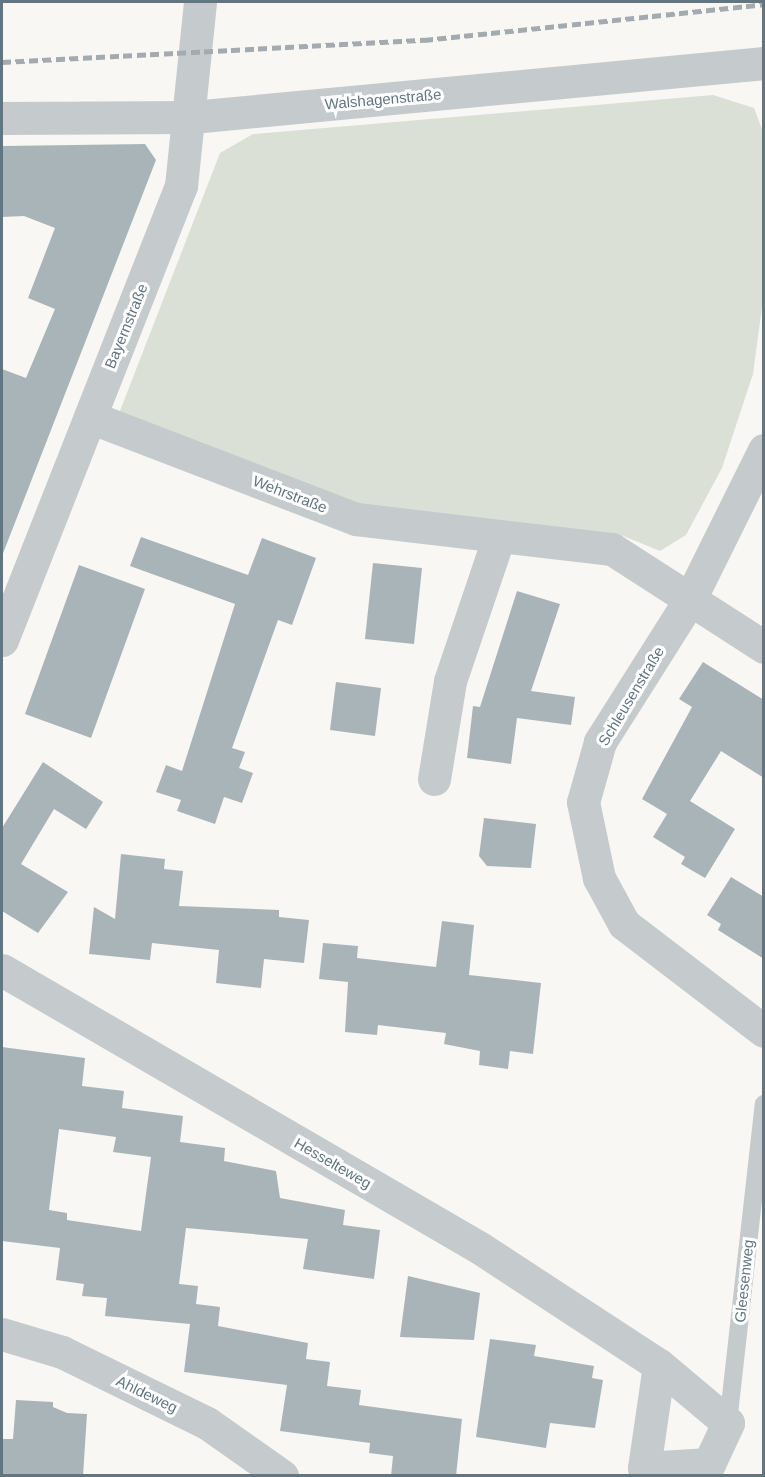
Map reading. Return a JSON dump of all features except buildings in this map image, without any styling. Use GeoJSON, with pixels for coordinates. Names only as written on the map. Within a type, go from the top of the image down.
{"type":"FeatureCollection","features":[{"type":"Feature","properties":{"kind":"street","name":"Bayernstraße"},"geometry":{"type":"LineString","coordinates":[[2,640],[182,186],[192,117],[192,56],[200,2]]}},
{"type":"Feature","properties":{"kind":"street","name":"Walshagenstraße"},"geometry":{"type":"LineString","coordinates":[[2,118],[192,117],[764,63]]}},
{"type":"Feature","properties":{"kind":"street","name":"Wehrstraße"},"geometry":{"type":"LineString","coordinates":[[90,417],[357,519],[612,549],[689,601],[764,647]]}},
{"type":"Feature","properties":{"kind":"street","name":"Schleusenstraße"},"geometry":{"type":"LineString","coordinates":[[764,450],[689,601],[600,742],[583,802],[599,878],[624,924],[764,1031]]}},
{"type":"Feature","properties":{"kind":"street"},"geometry":{"type":"LineString","coordinates":[[434,779],[450,681],[499,536]]}},
{"type":"Feature","properties":{"kind":"street","name":"Hesselteweg"},"geometry":{"type":"LineString","coordinates":[[2,970],[480,1248],[659,1365],[728,1423]]}},
{"type":"Feature","properties":{"kind":"street","name":"Ahldeweg"},"geometry":{"type":"LineString","coordinates":[[2,1334],[62,1352],[207,1423],[282,1476]]}},
{"type":"Feature","properties":{"kind":"street"},"geometry":{"type":"LineString","coordinates":[[659,1365],[644,1468],[709,1464],[728,1423]]}},
{"type":"Feature","properties":{"kind":"lane","name":"Gleesenweg"},"geometry":{"type":"LineString","coordinates":[[728,1423],[764,1104]]}},
{"type":"Feature","properties":{"kind":"shaded area"},"geometry":{"type":"Polygon","coordinates":[[[713,95],[754,108],[763,132],[764,292],[753,374],[722,468],[686,535],[660,551],[621,535],[368,507],[118,416],[220,153],[253,134],[713,95]]]}},
{"type":"Feature","properties":{"kind":"railway"},"geometry":{"type":"LineString","coordinates":[[2,62],[424,40],[764,4]]}}]}
